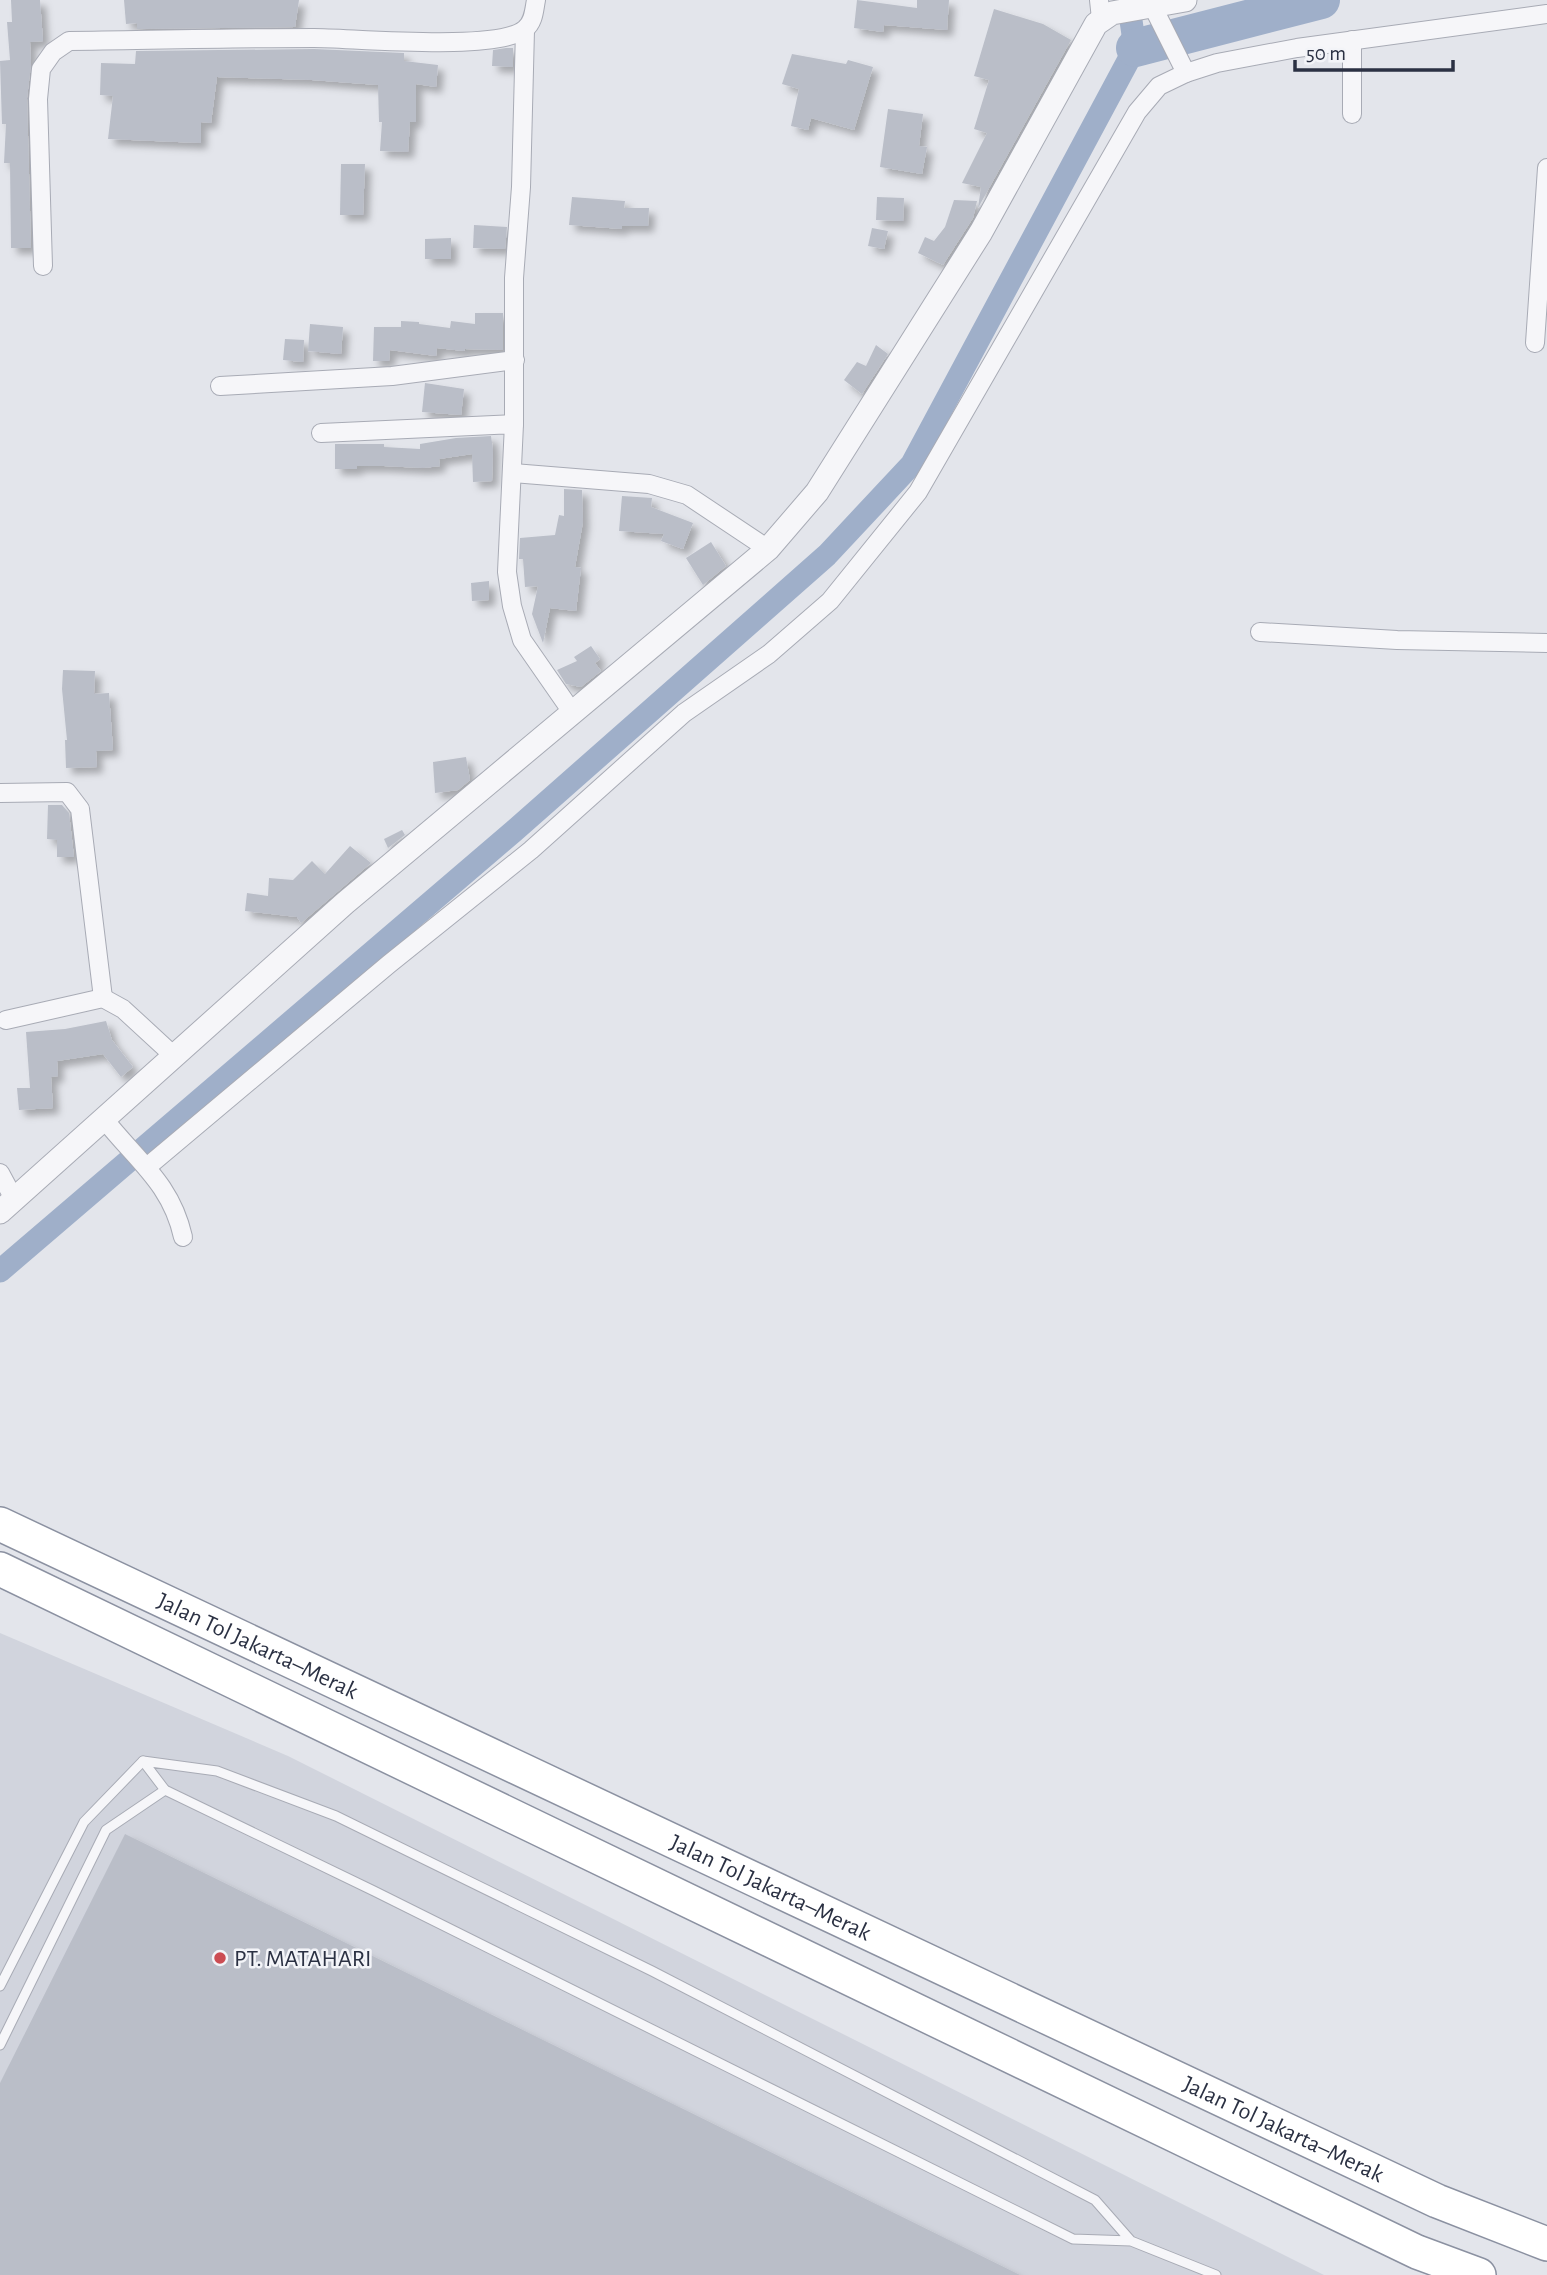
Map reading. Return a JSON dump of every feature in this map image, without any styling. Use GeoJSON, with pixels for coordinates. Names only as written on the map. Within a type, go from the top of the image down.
{"type":"FeatureCollection","features":[{"type":"Feature","properties":{"kind":"highway","name":"Jalan Tol Jakarta–Merak"},"geometry":{"type":"LineString","coordinates":[[0,1524],[1437,2201],[1547,2244]]}},
{"type":"Feature","properties":{"kind":"highway","name":"Jalan Tol Jakarta–Merak"},"geometry":{"type":"LineString","coordinates":[[0,1569],[1417,2252],[1479,2275]]}},
{"type":"Feature","properties":{"kind":"street"},"geometry":{"type":"LineString","coordinates":[[537,0],[532,20],[525,30],[521,187],[514,278],[513,473],[507,572],[512,607],[522,640],[572,712]]}},
{"type":"Feature","properties":{"kind":"street"},"geometry":{"type":"LineString","coordinates":[[0,1173],[7,1205],[109,1124],[174,1056],[345,903],[768,549],[817,492],[981,232],[1104,10],[1161,5],[1182,66]]}},
{"type":"Feature","properties":{"kind":"street"},"geometry":{"type":"LineString","coordinates":[[144,1164],[531,850],[684,713],[769,654],[830,601],[918,492],[1138,112],[1159,86],[1182,66],[1547,14]]}},
{"type":"Feature","properties":{"kind":"street"},"geometry":{"type":"LineString","coordinates":[[43,266],[38,99],[41,69],[53,52],[69,41],[316,38],[443,43],[502,38],[525,30]]}},
{"type":"Feature","properties":{"kind":"street"},"geometry":{"type":"LineString","coordinates":[[1352,40],[1352,114]]}},
{"type":"Feature","properties":{"kind":"street"},"geometry":{"type":"LineString","coordinates":[[1535,344],[1547,168]]}},
{"type":"Feature","properties":{"kind":"street"},"geometry":{"type":"LineString","coordinates":[[220,386],[392,376],[515,360]]}},
{"type":"Feature","properties":{"kind":"street"},"geometry":{"type":"LineString","coordinates":[[321,432],[514,424]]}},
{"type":"Feature","properties":{"kind":"street"},"geometry":{"type":"LineString","coordinates":[[513,473],[649,484],[687,495],[768,549]]}},
{"type":"Feature","properties":{"kind":"street"},"geometry":{"type":"LineString","coordinates":[[1260,632],[1397,640],[1547,643]]}},
{"type":"Feature","properties":{"kind":"street"},"geometry":{"type":"LineString","coordinates":[[0,793],[67,792],[80,809],[103,999]]}},
{"type":"Feature","properties":{"kind":"street"},"geometry":{"type":"LineString","coordinates":[[6,1020],[103,999],[123,1009],[174,1056]]}},
{"type":"Feature","properties":{"kind":"street"},"geometry":{"type":"LineString","coordinates":[[109,1124],[144,1164],[178,1213],[183,1237]]}},
{"type":"Feature","properties":{"kind":"lane"},"geometry":{"type":"LineString","coordinates":[[143,1761],[165,1790],[374,1891],[1073,2239],[1131,2241],[1216,2275]]}},
{"type":"Feature","properties":{"kind":"lane"},"geometry":{"type":"LineString","coordinates":[[0,1986],[84,1822],[143,1761]]}},
{"type":"Feature","properties":{"kind":"lane"},"geometry":{"type":"LineString","coordinates":[[143,1761],[217,1771],[337,1816],[652,1970],[1095,2200],[1131,2241]]}},
{"type":"Feature","properties":{"kind":"lane"},"geometry":{"type":"LineString","coordinates":[[0,2045],[106,1830],[165,1790]]}},
{"type":"Feature","properties":{"kind":"shaded area"},"geometry":{"type":"Polygon","coordinates":[[[0,1633],[288,1756],[1324,2275],[0,2275],[0,1633]]]}},
{"type":"Feature","properties":{"kind":"building"},"geometry":{"type":"Polygon","coordinates":[[[11,0],[40,0],[43,41],[30,42],[31,65],[27,98],[31,248],[11,248],[10,163],[4,163],[6,124],[2,124],[0,61],[10,60],[7,22],[12,22],[11,0]]]}},
{"type":"Feature","properties":{"kind":"building"},"geometry":{"type":"Polygon","coordinates":[[[124,0],[299,0],[295,27],[137,29],[137,23],[126,24],[124,0]]]}},
{"type":"Feature","properties":{"kind":"building"},"geometry":{"type":"Polygon","coordinates":[[[857,0],[917,8],[917,0],[949,0],[947,30],[884,25],[883,32],[854,28],[857,0]]]}},
{"type":"Feature","properties":{"kind":"building"},"geometry":{"type":"Polygon","coordinates":[[[994,9],[1043,24],[1071,40],[978,208],[981,187],[962,183],[987,133],[974,129],[989,80],[974,76],[994,9]]]}},
{"type":"Feature","properties":{"kind":"building"},"geometry":{"type":"Polygon","coordinates":[[[513,48],[513,67],[492,66],[493,50],[513,48]]]}},
{"type":"Feature","properties":{"kind":"building"},"geometry":{"type":"Polygon","coordinates":[[[314,49],[404,53],[404,61],[438,65],[436,87],[416,84],[416,122],[410,122],[408,152],[380,151],[382,122],[379,122],[378,85],[312,80],[217,77],[211,123],[201,122],[201,143],[108,139],[113,96],[100,95],[101,63],[135,64],[136,51],[314,49]]]}},
{"type":"Feature","properties":{"kind":"building"},"geometry":{"type":"Polygon","coordinates":[[[792,54],[846,64],[848,60],[873,67],[854,130],[811,118],[808,130],[791,126],[799,89],[782,84],[792,54]]]}},
{"type":"Feature","properties":{"kind":"building"},"geometry":{"type":"Polygon","coordinates":[[[888,109],[923,114],[919,146],[927,147],[922,174],[880,167],[888,109]]]}},
{"type":"Feature","properties":{"kind":"building"},"geometry":{"type":"Polygon","coordinates":[[[341,164],[365,164],[363,215],[340,215],[341,164]]]}},
{"type":"Feature","properties":{"kind":"building"},"geometry":{"type":"Polygon","coordinates":[[[572,197],[625,201],[624,208],[649,208],[648,226],[622,226],[622,229],[569,225],[572,197]]]}},
{"type":"Feature","properties":{"kind":"building"},"geometry":{"type":"Polygon","coordinates":[[[877,197],[904,198],[903,221],[876,220],[877,197]]]}},
{"type":"Feature","properties":{"kind":"building"},"geometry":{"type":"Polygon","coordinates":[[[954,200],[977,201],[973,218],[943,265],[918,253],[925,237],[934,241],[945,227],[954,200]]]}},
{"type":"Feature","properties":{"kind":"building"},"geometry":{"type":"Polygon","coordinates":[[[474,225],[507,227],[505,249],[473,248],[474,225]]]}},
{"type":"Feature","properties":{"kind":"building"},"geometry":{"type":"Polygon","coordinates":[[[872,228],[888,231],[884,249],[868,246],[872,228]]]}},
{"type":"Feature","properties":{"kind":"building"},"geometry":{"type":"Polygon","coordinates":[[[451,238],[451,259],[425,259],[425,239],[451,238]]]}},
{"type":"Feature","properties":{"kind":"building"},"geometry":{"type":"Polygon","coordinates":[[[475,313],[503,313],[503,350],[464,351],[437,348],[436,356],[390,350],[389,361],[373,361],[374,327],[401,327],[401,321],[450,328],[451,321],[475,324],[475,313]]]}},
{"type":"Feature","properties":{"kind":"building"},"geometry":{"type":"Polygon","coordinates":[[[310,324],[343,327],[341,354],[308,351],[310,324]]]}},
{"type":"Feature","properties":{"kind":"building"},"geometry":{"type":"Polygon","coordinates":[[[285,339],[304,340],[303,362],[283,360],[285,339]]]}},
{"type":"Feature","properties":{"kind":"building"},"geometry":{"type":"Polygon","coordinates":[[[876,345],[888,354],[862,394],[844,380],[857,362],[866,366],[876,345]]]}},
{"type":"Feature","properties":{"kind":"building"},"geometry":{"type":"Polygon","coordinates":[[[425,383],[464,389],[461,415],[422,412],[425,383]]]}},
{"type":"Feature","properties":{"kind":"building"},"geometry":{"type":"Polygon","coordinates":[[[491,436],[492,481],[473,482],[472,454],[439,459],[440,466],[423,468],[357,466],[357,469],[335,469],[335,444],[384,444],[384,447],[420,449],[420,444],[491,436]]]}},
{"type":"Feature","properties":{"kind":"building"},"geometry":{"type":"Polygon","coordinates":[[[564,489],[582,490],[583,522],[575,567],[581,568],[576,611],[550,608],[543,643],[532,614],[538,586],[525,587],[523,559],[519,559],[520,538],[555,535],[559,515],[564,516],[564,489]]]}},
{"type":"Feature","properties":{"kind":"building"},"geometry":{"type":"Polygon","coordinates":[[[622,496],[652,498],[651,507],[693,523],[683,549],[661,541],[664,534],[619,531],[622,496]]]}},
{"type":"Feature","properties":{"kind":"building"},"geometry":{"type":"Polygon","coordinates":[[[711,542],[726,566],[703,585],[686,558],[711,542]]]}},
{"type":"Feature","properties":{"kind":"building"},"geometry":{"type":"Polygon","coordinates":[[[489,581],[489,600],[472,601],[471,583],[489,581]]]}},
{"type":"Feature","properties":{"kind":"building"},"geometry":{"type":"Polygon","coordinates":[[[591,646],[600,659],[595,663],[601,671],[581,687],[566,684],[557,670],[577,661],[574,657],[591,646]]]}},
{"type":"Feature","properties":{"kind":"building"},"geometry":{"type":"Polygon","coordinates":[[[63,670],[95,671],[94,694],[109,693],[113,750],[96,751],[97,767],[66,768],[63,670]]]}},
{"type":"Feature","properties":{"kind":"building"},"geometry":{"type":"Polygon","coordinates":[[[466,757],[470,780],[458,790],[435,793],[433,762],[466,757]]]}},
{"type":"Feature","properties":{"kind":"building"},"geometry":{"type":"Polygon","coordinates":[[[48,805],[62,805],[69,813],[74,857],[57,857],[57,840],[47,839],[48,805]]]}},
{"type":"Feature","properties":{"kind":"building"},"geometry":{"type":"Polygon","coordinates":[[[402,830],[405,835],[388,848],[384,839],[402,830]]]}},
{"type":"Feature","properties":{"kind":"building"},"geometry":{"type":"Polygon","coordinates":[[[350,846],[371,863],[301,923],[297,917],[245,911],[247,893],[268,896],[269,878],[293,880],[312,861],[325,874],[350,846]]]}},
{"type":"Feature","properties":{"kind":"building"},"geometry":{"type":"Polygon","coordinates":[[[106,1021],[112,1040],[133,1067],[121,1077],[103,1054],[57,1061],[58,1076],[51,1077],[53,1108],[19,1110],[17,1088],[30,1088],[26,1032],[65,1029],[106,1021]]]}},
{"type":"Feature","properties":{"kind":"building","name":"PT. MATAHARI"},"geometry":{"type":"Polygon","coordinates":[[[125,1834],[1020,2275],[0,2275],[0,2083],[125,1834]]]}},
{"type":"Feature","properties":{"kind":"waterway"},"geometry":{"type":"LineString","coordinates":[[0,1271],[514,831],[827,555],[912,464],[1135,48],[1128,0]]}},
{"type":"Feature","properties":{"kind":"waterway"},"geometry":{"type":"LineString","coordinates":[[1135,48],[1321,0]]}},
{"type":"Feature","properties":{"kind":"place","name":"PT. MATAHARI"},"geometry":{"type":"Point","coordinates":[220,1958]}}]}
